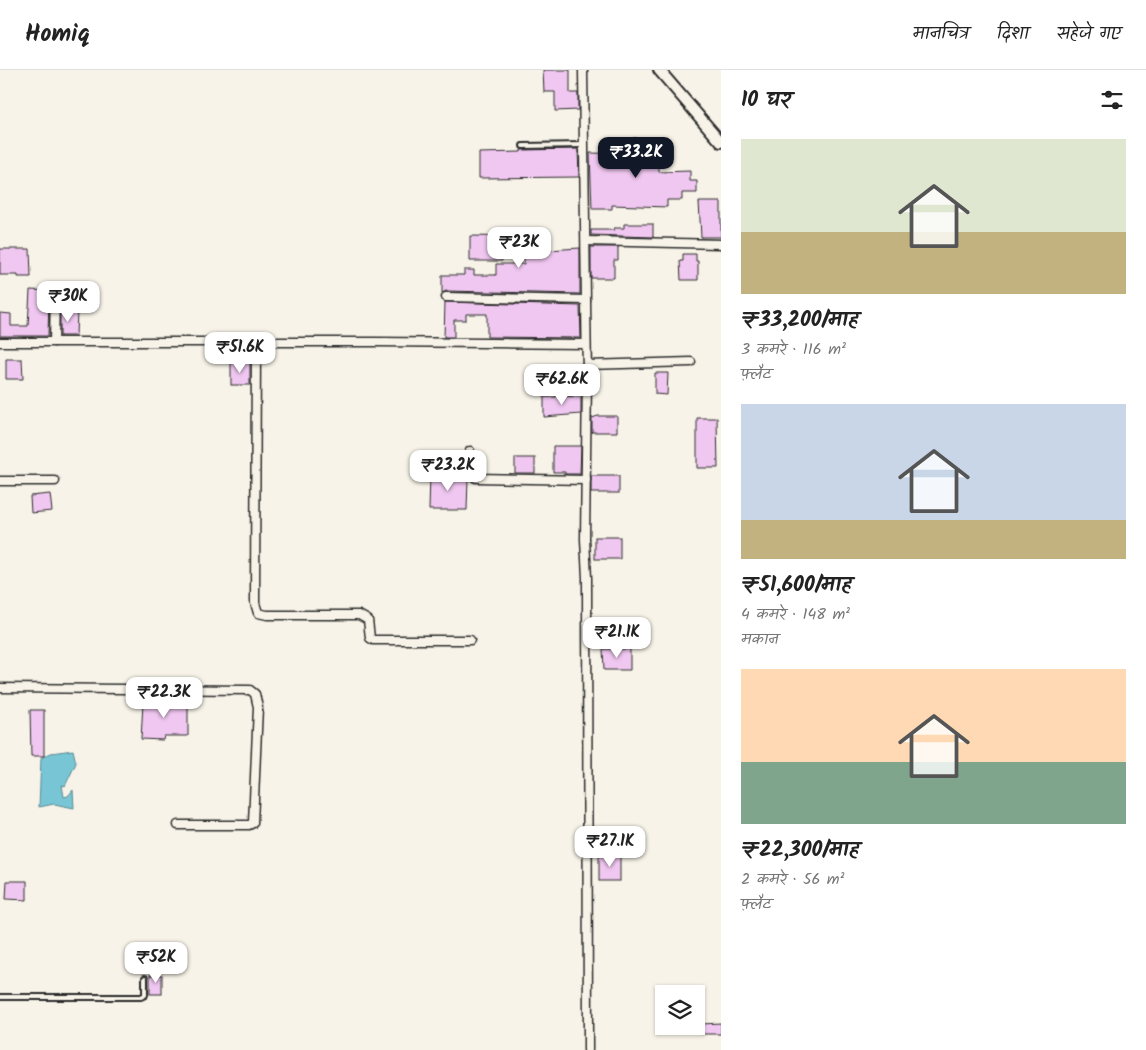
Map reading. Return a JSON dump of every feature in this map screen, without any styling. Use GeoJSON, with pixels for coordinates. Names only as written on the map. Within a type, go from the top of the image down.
{"type":"FeatureCollection","features":[{"type":"Feature","properties":{"kind":"main road"},"geometry":{"type":"LineString","coordinates":[[659,70],[721,142]]}},
{"type":"Feature","properties":{"kind":"street"},"geometry":{"type":"LineString","coordinates":[[583,70],[587,365],[588,1050]]}},
{"type":"Feature","properties":{"kind":"street"},"geometry":{"type":"LineString","coordinates":[[586,241],[721,244]]}},
{"type":"Feature","properties":{"kind":"street"},"geometry":{"type":"LineString","coordinates":[[54,342],[55,295]]}},
{"type":"Feature","properties":{"kind":"street"},"geometry":{"type":"LineString","coordinates":[[446,298],[586,300]]}},
{"type":"Feature","properties":{"kind":"street"},"geometry":{"type":"LineString","coordinates":[[0,342],[586,344]]}},
{"type":"Feature","properties":{"kind":"street"},"geometry":{"type":"LineString","coordinates":[[256,342],[255,603],[258,613],[267,615],[359,615],[368,620],[370,638],[373,640],[470,640]]}},
{"type":"Feature","properties":{"kind":"street"},"geometry":{"type":"LineString","coordinates":[[587,365],[691,362]]}},
{"type":"Feature","properties":{"kind":"street"},"geometry":{"type":"LineString","coordinates":[[470,450],[472,475],[476,478],[586,480]]}},
{"type":"Feature","properties":{"kind":"street"},"geometry":{"type":"LineString","coordinates":[[0,481],[55,482]]}},
{"type":"Feature","properties":{"kind":"street"},"geometry":{"type":"LineString","coordinates":[[0,688],[250,690],[255,694],[258,707],[254,823],[249,825],[178,825]]}},
{"type":"Feature","properties":{"kind":"lane"},"geometry":{"type":"LineString","coordinates":[[523,146],[584,145]]}},
{"type":"Feature","properties":{"kind":"lane"},"geometry":{"type":"LineString","coordinates":[[0,997],[142,997],[145,995],[145,978]]}},
{"type":"Feature","properties":{"kind":"water"},"geometry":{"type":"Polygon","coordinates":[[[73,750],[76,763],[65,786],[62,785],[64,797],[68,796],[73,790],[74,808],[54,804],[39,807],[41,758],[51,753],[73,750]]]}},
{"type":"Feature","properties":{"kind":"building"},"geometry":{"type":"Polygon","coordinates":[[[543,70],[570,70],[570,93],[578,93],[578,110],[555,111],[555,92],[544,92],[543,70]]]}},
{"type":"Feature","properties":{"kind":"building"},"geometry":{"type":"Polygon","coordinates":[[[633,138],[652,138],[652,155],[659,155],[659,172],[690,171],[690,181],[697,181],[697,193],[682,193],[682,200],[667,200],[667,207],[612,205],[612,209],[592,209],[590,153],[633,154],[633,138]]]}},
{"type":"Feature","properties":{"kind":"building"},"geometry":{"type":"Polygon","coordinates":[[[578,149],[579,177],[479,178],[479,153],[578,149]]]}},
{"type":"Feature","properties":{"kind":"building"},"geometry":{"type":"Polygon","coordinates":[[[699,202],[721,202],[721,237],[701,237],[699,202]]]}},
{"type":"Feature","properties":{"kind":"building"},"geometry":{"type":"Polygon","coordinates":[[[624,224],[653,224],[653,237],[591,235],[591,230],[614,230],[614,228],[624,228],[624,224]]]}},
{"type":"Feature","properties":{"kind":"building"},"geometry":{"type":"Polygon","coordinates":[[[470,236],[527,237],[527,248],[548,248],[548,250],[580,248],[580,294],[446,291],[442,293],[442,275],[464,275],[464,270],[474,270],[474,275],[496,275],[496,264],[524,264],[524,248],[503,248],[502,261],[470,261],[470,236]]]}},
{"type":"Feature","properties":{"kind":"building"},"geometry":{"type":"Polygon","coordinates":[[[591,247],[618,247],[618,260],[614,260],[614,278],[591,278],[591,247]]]}},
{"type":"Feature","properties":{"kind":"building"},"geometry":{"type":"Polygon","coordinates":[[[0,249],[30,249],[31,277],[0,275],[0,249]]]}},
{"type":"Feature","properties":{"kind":"building"},"geometry":{"type":"Polygon","coordinates":[[[683,254],[696,254],[698,280],[681,280],[680,261],[683,261],[683,254]]]}},
{"type":"Feature","properties":{"kind":"building"},"geometry":{"type":"Polygon","coordinates":[[[30,290],[51,291],[49,295],[48,336],[0,336],[0,313],[11,314],[11,326],[28,326],[30,290]]]}},
{"type":"Feature","properties":{"kind":"building"},"geometry":{"type":"Polygon","coordinates":[[[445,302],[580,306],[581,338],[487,337],[487,314],[466,314],[466,320],[454,320],[454,337],[444,337],[445,302]]]}},
{"type":"Feature","properties":{"kind":"building"},"geometry":{"type":"Polygon","coordinates":[[[60,311],[77,311],[76,336],[60,336],[60,311]]]}},
{"type":"Feature","properties":{"kind":"building"},"geometry":{"type":"Polygon","coordinates":[[[6,359],[22,359],[23,379],[6,379],[6,359]]]}},
{"type":"Feature","properties":{"kind":"building"},"geometry":{"type":"Polygon","coordinates":[[[231,362],[250,362],[250,385],[231,385],[231,362]]]}},
{"type":"Feature","properties":{"kind":"building"},"geometry":{"type":"Polygon","coordinates":[[[655,373],[668,373],[667,395],[655,394],[655,373]]]}},
{"type":"Feature","properties":{"kind":"building"},"geometry":{"type":"Polygon","coordinates":[[[544,397],[581,397],[581,414],[544,417],[544,397]]]}},
{"type":"Feature","properties":{"kind":"building"},"geometry":{"type":"Polygon","coordinates":[[[598,416],[617,416],[617,432],[592,432],[592,418],[598,416]]]}},
{"type":"Feature","properties":{"kind":"building"},"geometry":{"type":"Polygon","coordinates":[[[697,418],[717,418],[718,468],[697,468],[697,418]]]}},
{"type":"Feature","properties":{"kind":"building"},"geometry":{"type":"Polygon","coordinates":[[[553,446],[581,446],[580,474],[553,472],[553,446]]]}},
{"type":"Feature","properties":{"kind":"building"},"geometry":{"type":"Polygon","coordinates":[[[515,458],[535,458],[535,473],[515,473],[515,458]]]}},
{"type":"Feature","properties":{"kind":"building"},"geometry":{"type":"Polygon","coordinates":[[[430,474],[466,475],[468,478],[467,510],[429,510],[430,474]]]}},
{"type":"Feature","properties":{"kind":"building"},"geometry":{"type":"Polygon","coordinates":[[[591,476],[619,476],[619,493],[591,493],[591,476]]]}},
{"type":"Feature","properties":{"kind":"building"},"geometry":{"type":"Polygon","coordinates":[[[50,494],[52,511],[31,513],[30,496],[50,494]]]}},
{"type":"Feature","properties":{"kind":"building"},"geometry":{"type":"Polygon","coordinates":[[[595,537],[620,537],[620,559],[595,559],[595,537]]]}},
{"type":"Feature","properties":{"kind":"building"},"geometry":{"type":"Polygon","coordinates":[[[603,649],[630,649],[630,670],[604,670],[603,649]]]}},
{"type":"Feature","properties":{"kind":"building"},"geometry":{"type":"Polygon","coordinates":[[[146,695],[160,695],[160,702],[188,702],[188,736],[164,736],[163,740],[141,739],[143,703],[146,703],[146,695]]]}},
{"type":"Feature","properties":{"kind":"building"},"geometry":{"type":"Polygon","coordinates":[[[30,710],[44,710],[44,756],[31,756],[30,710]]]}},
{"type":"Feature","properties":{"kind":"building"},"geometry":{"type":"Polygon","coordinates":[[[599,856],[620,856],[620,881],[599,881],[599,856]]]}},
{"type":"Feature","properties":{"kind":"building"},"geometry":{"type":"Polygon","coordinates":[[[7,881],[27,881],[27,900],[6,899],[7,881]]]}},
{"type":"Feature","properties":{"kind":"building"},"geometry":{"type":"Polygon","coordinates":[[[150,975],[162,975],[162,994],[150,994],[150,975]]]}},
{"type":"Feature","properties":{"kind":"building"},"geometry":{"type":"Polygon","coordinates":[[[721,1023],[721,1034],[705,1034],[705,1024],[721,1023]]]}}]}
